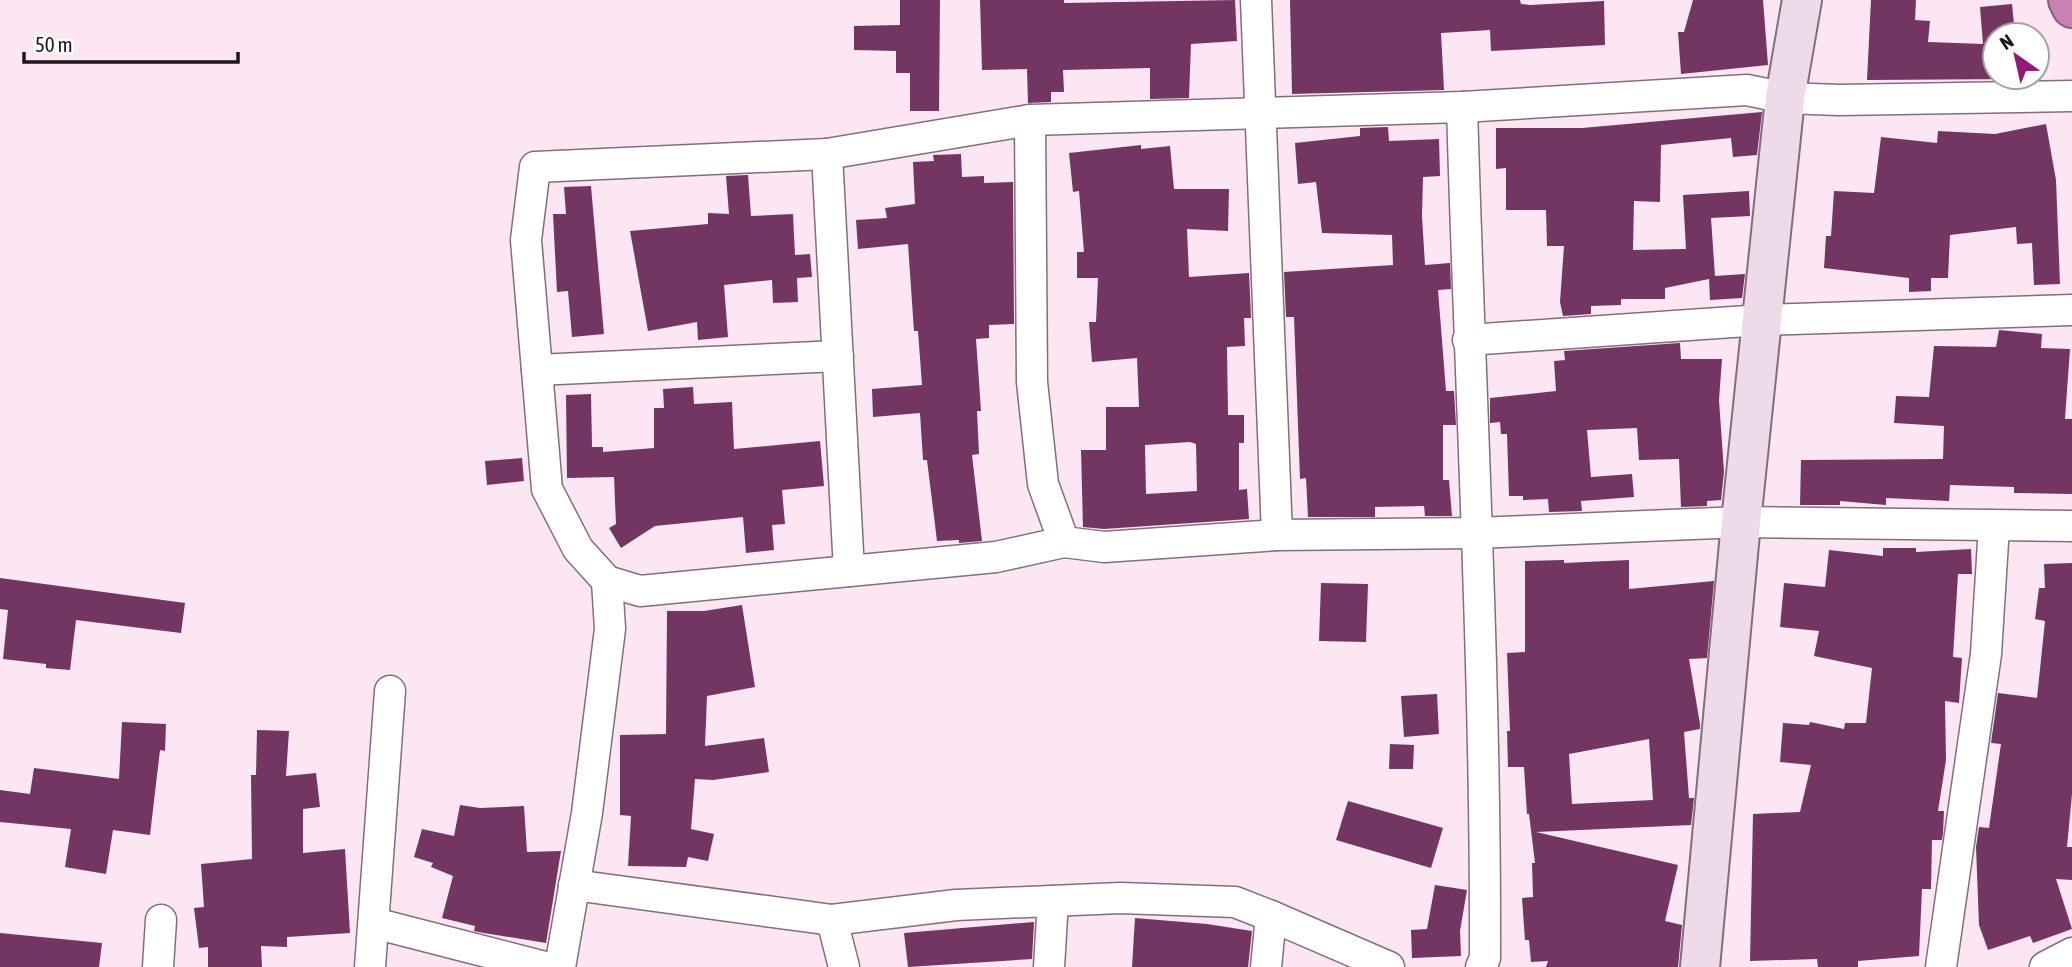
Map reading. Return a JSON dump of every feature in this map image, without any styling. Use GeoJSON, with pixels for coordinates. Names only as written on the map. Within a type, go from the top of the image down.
{"type":"FeatureCollection","features":[{"type":"Feature","properties":{"kind":"highway"},"geometry":{"type":"LineString","coordinates":[[2068,0],[2072,8]]}},
{"type":"Feature","properties":{"kind":"main road"},"geometry":{"type":"LineString","coordinates":[[1700,967],[1741,522],[1785,98],[1802,0]]}},
{"type":"Feature","properties":{"kind":"street"},"geometry":{"type":"LineString","coordinates":[[1256,0],[1277,535]]}},
{"type":"Feature","properties":{"kind":"street"},"geometry":{"type":"LineString","coordinates":[[2072,96],[1785,98],[1747,90],[1462,107],[1259,111],[1030,120],[827,154],[535,167],[526,240],[547,489],[578,549],[607,581],[640,591],[996,557],[1064,542],[1104,547],[1277,535],[1475,533],[1741,522],[2072,526]]}},
{"type":"Feature","properties":{"kind":"street"},"geometry":{"type":"LineString","coordinates":[[1462,107],[1475,533],[1486,764],[1485,958],[1481,967]]}},
{"type":"Feature","properties":{"kind":"street"},"geometry":{"type":"LineString","coordinates":[[1030,120],[1032,382],[1043,484],[1064,542]]}},
{"type":"Feature","properties":{"kind":"street"},"geometry":{"type":"LineString","coordinates":[[827,154],[849,571]]}},
{"type":"Feature","properties":{"kind":"street"},"geometry":{"type":"LineString","coordinates":[[1468,340],[1762,320],[2072,310]]}},
{"type":"Feature","properties":{"kind":"street"},"geometry":{"type":"LineString","coordinates":[[537,370],[838,356]]}},
{"type":"Feature","properties":{"kind":"street"},"geometry":{"type":"LineString","coordinates":[[1941,967],[1986,654],[1994,526]]}},
{"type":"Feature","properties":{"kind":"street"},"geometry":{"type":"LineString","coordinates":[[560,967],[587,813],[610,629],[607,581]]}},
{"type":"Feature","properties":{"kind":"street"},"geometry":{"type":"LineString","coordinates":[[370,967],[390,691]]}},
{"type":"Feature","properties":{"kind":"street"},"geometry":{"type":"LineString","coordinates":[[574,885],[832,920],[956,905],[1120,898],[1235,902],[1389,967]]}},
{"type":"Feature","properties":{"kind":"street"},"geometry":{"type":"LineString","coordinates":[[1049,967],[1053,901]]}},
{"type":"Feature","properties":{"kind":"street"},"geometry":{"type":"LineString","coordinates":[[1266,967],[1271,916]]}},
{"type":"Feature","properties":{"kind":"street"},"geometry":{"type":"LineString","coordinates":[[158,967],[161,920]]}},
{"type":"Feature","properties":{"kind":"street"},"geometry":{"type":"LineString","coordinates":[[832,920],[844,967]]}},
{"type":"Feature","properties":{"kind":"street"},"geometry":{"type":"LineString","coordinates":[[374,923],[545,967]]}},
{"type":"Feature","properties":{"kind":"street"},"geometry":{"type":"LineString","coordinates":[[2045,967],[2072,953]]}},
{"type":"Feature","properties":{"kind":"building"},"geometry":{"type":"Polygon","coordinates":[[[900,0],[940,0],[939,111],[910,111],[910,73],[896,73],[896,51],[854,50],[854,26],[900,25],[900,0]]]}},
{"type":"Feature","properties":{"kind":"building"},"geometry":{"type":"Polygon","coordinates":[[[980,0],[1064,0],[1064,3],[1235,0],[1237,41],[1191,44],[1189,98],[1150,99],[1150,68],[1063,70],[1064,92],[1051,92],[1051,102],[1028,103],[1027,69],[982,70],[980,0]]]}},
{"type":"Feature","properties":{"kind":"building"},"geometry":{"type":"Polygon","coordinates":[[[1290,0],[1520,0],[1521,4],[1530,5],[1604,1],[1605,45],[1491,51],[1490,30],[1441,33],[1444,90],[1292,94],[1290,0]]]}},
{"type":"Feature","properties":{"kind":"building"},"geometry":{"type":"Polygon","coordinates":[[[1693,0],[1763,0],[1768,65],[1681,74],[1678,32],[1684,32],[1693,0]]]}},
{"type":"Feature","properties":{"kind":"building"},"geometry":{"type":"Polygon","coordinates":[[[1871,0],[1916,0],[1915,20],[1930,21],[1928,42],[1981,44],[1981,79],[1867,80],[1871,0]]]}},
{"type":"Feature","properties":{"kind":"building"},"geometry":{"type":"Polygon","coordinates":[[[2012,4],[2014,21],[1981,21],[1980,7],[2012,4]]]}},
{"type":"Feature","properties":{"kind":"building"},"geometry":{"type":"Polygon","coordinates":[[[1762,112],[1757,155],[1733,157],[1731,138],[1661,145],[1660,202],[1634,201],[1633,250],[1686,249],[1683,195],[1749,191],[1750,216],[1711,218],[1715,276],[1745,274],[1742,298],[1710,300],[1709,279],[1665,288],[1665,299],[1621,299],[1621,305],[1591,306],[1591,314],[1563,316],[1560,302],[1564,246],[1547,246],[1546,210],[1506,210],[1506,168],[1496,169],[1496,128],[1582,128],[1762,112]]]}},
{"type":"Feature","properties":{"kind":"building"},"geometry":{"type":"Polygon","coordinates":[[[2046,124],[2056,180],[2060,284],[2034,285],[2032,243],[2017,244],[2016,227],[1950,235],[1948,278],[1931,278],[1931,291],[1909,292],[1909,278],[1824,268],[1826,236],[1831,236],[1834,191],[1874,193],[1881,137],[1937,143],[1938,131],[1995,134],[2046,124]]]}},
{"type":"Feature","properties":{"kind":"building"},"geometry":{"type":"Polygon","coordinates":[[[1388,127],[1389,141],[1439,139],[1440,176],[1423,177],[1422,216],[1425,265],[1450,263],[1451,289],[1438,290],[1446,391],[1454,391],[1456,425],[1443,425],[1443,480],[1449,480],[1452,516],[1425,516],[1424,506],[1375,507],[1375,517],[1308,517],[1306,478],[1300,479],[1294,317],[1286,317],[1284,272],[1393,265],[1392,235],[1322,233],[1316,182],[1298,184],[1295,143],[1360,136],[1360,128],[1388,127]]]}},
{"type":"Feature","properties":{"kind":"building"},"geometry":{"type":"Polygon","coordinates":[[[1141,145],[1141,149],[1170,146],[1174,189],[1229,189],[1228,231],[1187,229],[1189,277],[1249,273],[1251,318],[1244,318],[1245,346],[1227,347],[1228,415],[1244,415],[1244,443],[1239,443],[1239,490],[1247,489],[1249,519],[1104,529],[1083,527],[1081,450],[1106,450],[1106,407],[1139,407],[1137,358],[1092,362],[1089,322],[1096,322],[1098,278],[1077,278],[1077,252],[1084,252],[1079,191],[1073,192],[1069,153],[1141,145]],[[1190,442],[1145,445],[1146,494],[1197,491],[1196,444],[1190,442]]]}},
{"type":"Feature","properties":{"kind":"building"},"geometry":{"type":"Polygon","coordinates":[[[961,154],[962,177],[984,176],[984,183],[1013,182],[1014,324],[989,325],[989,338],[976,339],[981,411],[977,411],[979,454],[972,455],[982,541],[959,543],[959,540],[937,541],[927,460],[923,460],[920,413],[873,417],[872,389],[922,385],[918,331],[914,331],[908,244],[858,249],[856,220],[887,218],[885,208],[915,204],[913,162],[934,161],[933,155],[961,154]]]}},
{"type":"Feature","properties":{"kind":"building"},"geometry":{"type":"Polygon","coordinates":[[[748,175],[751,216],[793,214],[795,255],[810,254],[812,277],[797,278],[798,302],[773,303],[772,280],[724,285],[728,337],[698,340],[697,322],[648,331],[630,231],[708,224],[708,213],[729,214],[726,176],[748,175]]]}},
{"type":"Feature","properties":{"kind":"building"},"geometry":{"type":"Polygon","coordinates":[[[591,186],[604,334],[572,337],[568,291],[557,292],[553,214],[566,214],[564,187],[591,186]]]}},
{"type":"Feature","properties":{"kind":"building"},"geometry":{"type":"Polygon","coordinates":[[[1999,330],[2042,334],[2041,348],[2070,349],[2065,419],[2072,419],[2072,494],[2014,493],[2014,487],[1950,485],[1949,501],[1886,498],[1886,505],[1840,501],[1840,505],[1800,505],[1801,460],[1943,459],[1944,426],[1894,423],[1896,396],[1929,397],[1934,346],[1996,347],[1999,330]]]}},
{"type":"Feature","properties":{"kind":"building"},"geometry":{"type":"Polygon","coordinates":[[[1680,343],[1681,359],[1722,359],[1719,400],[1724,472],[1721,500],[1707,501],[1707,506],[1681,507],[1679,459],[1639,460],[1637,428],[1587,430],[1591,477],[1632,474],[1634,497],[1581,501],[1582,511],[1549,512],[1548,499],[1523,500],[1523,496],[1509,496],[1507,434],[1501,434],[1500,422],[1490,423],[1490,398],[1556,391],[1554,361],[1565,360],[1564,351],[1680,343]]]}},
{"type":"Feature","properties":{"kind":"building"},"geometry":{"type":"Polygon","coordinates":[[[693,387],[694,404],[732,402],[734,449],[820,441],[824,486],[782,490],[785,524],[772,525],[774,550],[746,553],[743,517],[655,526],[621,548],[609,528],[616,524],[614,477],[567,478],[566,395],[591,394],[592,447],[603,447],[603,452],[654,448],[654,408],[664,408],[663,389],[693,387]]]}},
{"type":"Feature","properties":{"kind":"building"},"geometry":{"type":"Polygon","coordinates":[[[522,458],[524,481],[487,485],[485,461],[522,458]]]}},
{"type":"Feature","properties":{"kind":"building"},"geometry":{"type":"Polygon","coordinates":[[[1883,548],[1916,548],[1916,552],[1971,549],[1972,574],[1958,574],[1953,657],[1962,658],[1959,703],[1945,701],[1946,760],[1938,811],[1944,811],[1943,833],[1942,840],[1932,840],[1931,889],[1922,889],[1919,956],[1858,961],[1858,967],[1818,967],[1817,959],[1750,961],[1753,814],[1800,812],[1811,765],[1780,762],[1783,723],[1809,725],[1810,722],[1844,729],[1845,723],[1866,723],[1872,668],[1814,656],[1819,631],[1780,627],[1784,583],[1825,587],[1829,550],[1883,556],[1883,548]]]}},
{"type":"Feature","properties":{"kind":"building"},"geometry":{"type":"Polygon","coordinates":[[[1564,560],[1564,563],[1629,560],[1629,589],[1714,581],[1707,658],[1689,659],[1700,724],[1700,729],[1684,732],[1689,798],[1694,798],[1691,825],[1536,832],[1678,865],[1665,921],[1682,925],[1678,967],[1546,967],[1548,961],[1531,962],[1529,940],[1525,940],[1522,898],[1533,897],[1532,863],[1535,863],[1527,814],[1524,767],[1508,767],[1507,731],[1510,731],[1507,653],[1525,652],[1525,561],[1564,560]],[[1649,739],[1569,754],[1572,804],[1653,800],[1649,739]]]}},
{"type":"Feature","properties":{"kind":"building"},"geometry":{"type":"Polygon","coordinates":[[[2072,563],[2072,794],[2067,847],[2072,847],[2072,880],[2056,879],[2072,929],[2033,943],[2030,936],[1988,950],[1979,925],[1976,847],[1979,827],[1989,828],[2001,744],[1991,743],[1998,693],[2037,698],[2045,621],[2035,619],[2039,588],[2045,588],[2044,564],[2072,563]]]}},
{"type":"Feature","properties":{"kind":"building"},"geometry":{"type":"Polygon","coordinates":[[[0,578],[185,603],[181,633],[76,620],[70,670],[3,659],[8,610],[0,609],[0,578]]]}},
{"type":"Feature","properties":{"kind":"building"},"geometry":{"type":"Polygon","coordinates":[[[1321,583],[1368,584],[1366,642],[1319,641],[1321,583]]]}},
{"type":"Feature","properties":{"kind":"building"},"geometry":{"type":"Polygon","coordinates":[[[742,605],[755,687],[707,696],[705,746],[764,738],[769,772],[713,780],[695,779],[691,829],[714,834],[708,861],[688,857],[686,867],[628,866],[631,816],[620,815],[620,735],[666,734],[667,611],[704,611],[742,605]]]}},
{"type":"Feature","properties":{"kind":"building"},"geometry":{"type":"Polygon","coordinates":[[[1437,694],[1439,734],[1404,737],[1401,696],[1437,694]]]}},
{"type":"Feature","properties":{"kind":"building"},"geometry":{"type":"Polygon","coordinates":[[[122,722],[166,724],[165,751],[160,750],[150,835],[113,830],[106,874],[65,867],[71,829],[0,822],[0,790],[30,794],[34,768],[119,779],[122,722]]]}},
{"type":"Feature","properties":{"kind":"building"},"geometry":{"type":"Polygon","coordinates":[[[257,730],[289,731],[286,776],[316,773],[320,807],[303,809],[303,853],[345,849],[350,933],[287,937],[287,947],[261,946],[262,967],[208,967],[208,947],[199,948],[194,908],[204,907],[201,864],[252,859],[251,775],[256,775],[257,730]]]}},
{"type":"Feature","properties":{"kind":"building"},"geometry":{"type":"Polygon","coordinates":[[[1390,744],[1414,745],[1413,769],[1389,769],[1390,744]]]}},
{"type":"Feature","properties":{"kind":"building"},"geometry":{"type":"Polygon","coordinates":[[[1348,801],[1443,828],[1431,868],[1336,840],[1348,801]]]}},
{"type":"Feature","properties":{"kind":"building"},"geometry":{"type":"Polygon","coordinates":[[[460,805],[480,808],[524,806],[527,852],[561,851],[546,943],[474,931],[475,926],[442,918],[453,876],[431,867],[433,863],[414,857],[422,829],[454,836],[460,805]]]}},
{"type":"Feature","properties":{"kind":"building"},"geometry":{"type":"Polygon","coordinates":[[[1435,885],[1467,890],[1460,931],[1461,956],[1412,958],[1411,930],[1427,929],[1435,885]]]}},
{"type":"Feature","properties":{"kind":"building"},"geometry":{"type":"Polygon","coordinates":[[[1135,918],[1252,931],[1248,967],[1132,967],[1135,918]]]}},
{"type":"Feature","properties":{"kind":"building"},"geometry":{"type":"Polygon","coordinates":[[[1034,922],[1032,959],[908,967],[904,933],[1034,922]]]}},
{"type":"Feature","properties":{"kind":"building"},"geometry":{"type":"Polygon","coordinates":[[[0,933],[102,943],[99,967],[0,967],[0,933]]]}}]}
